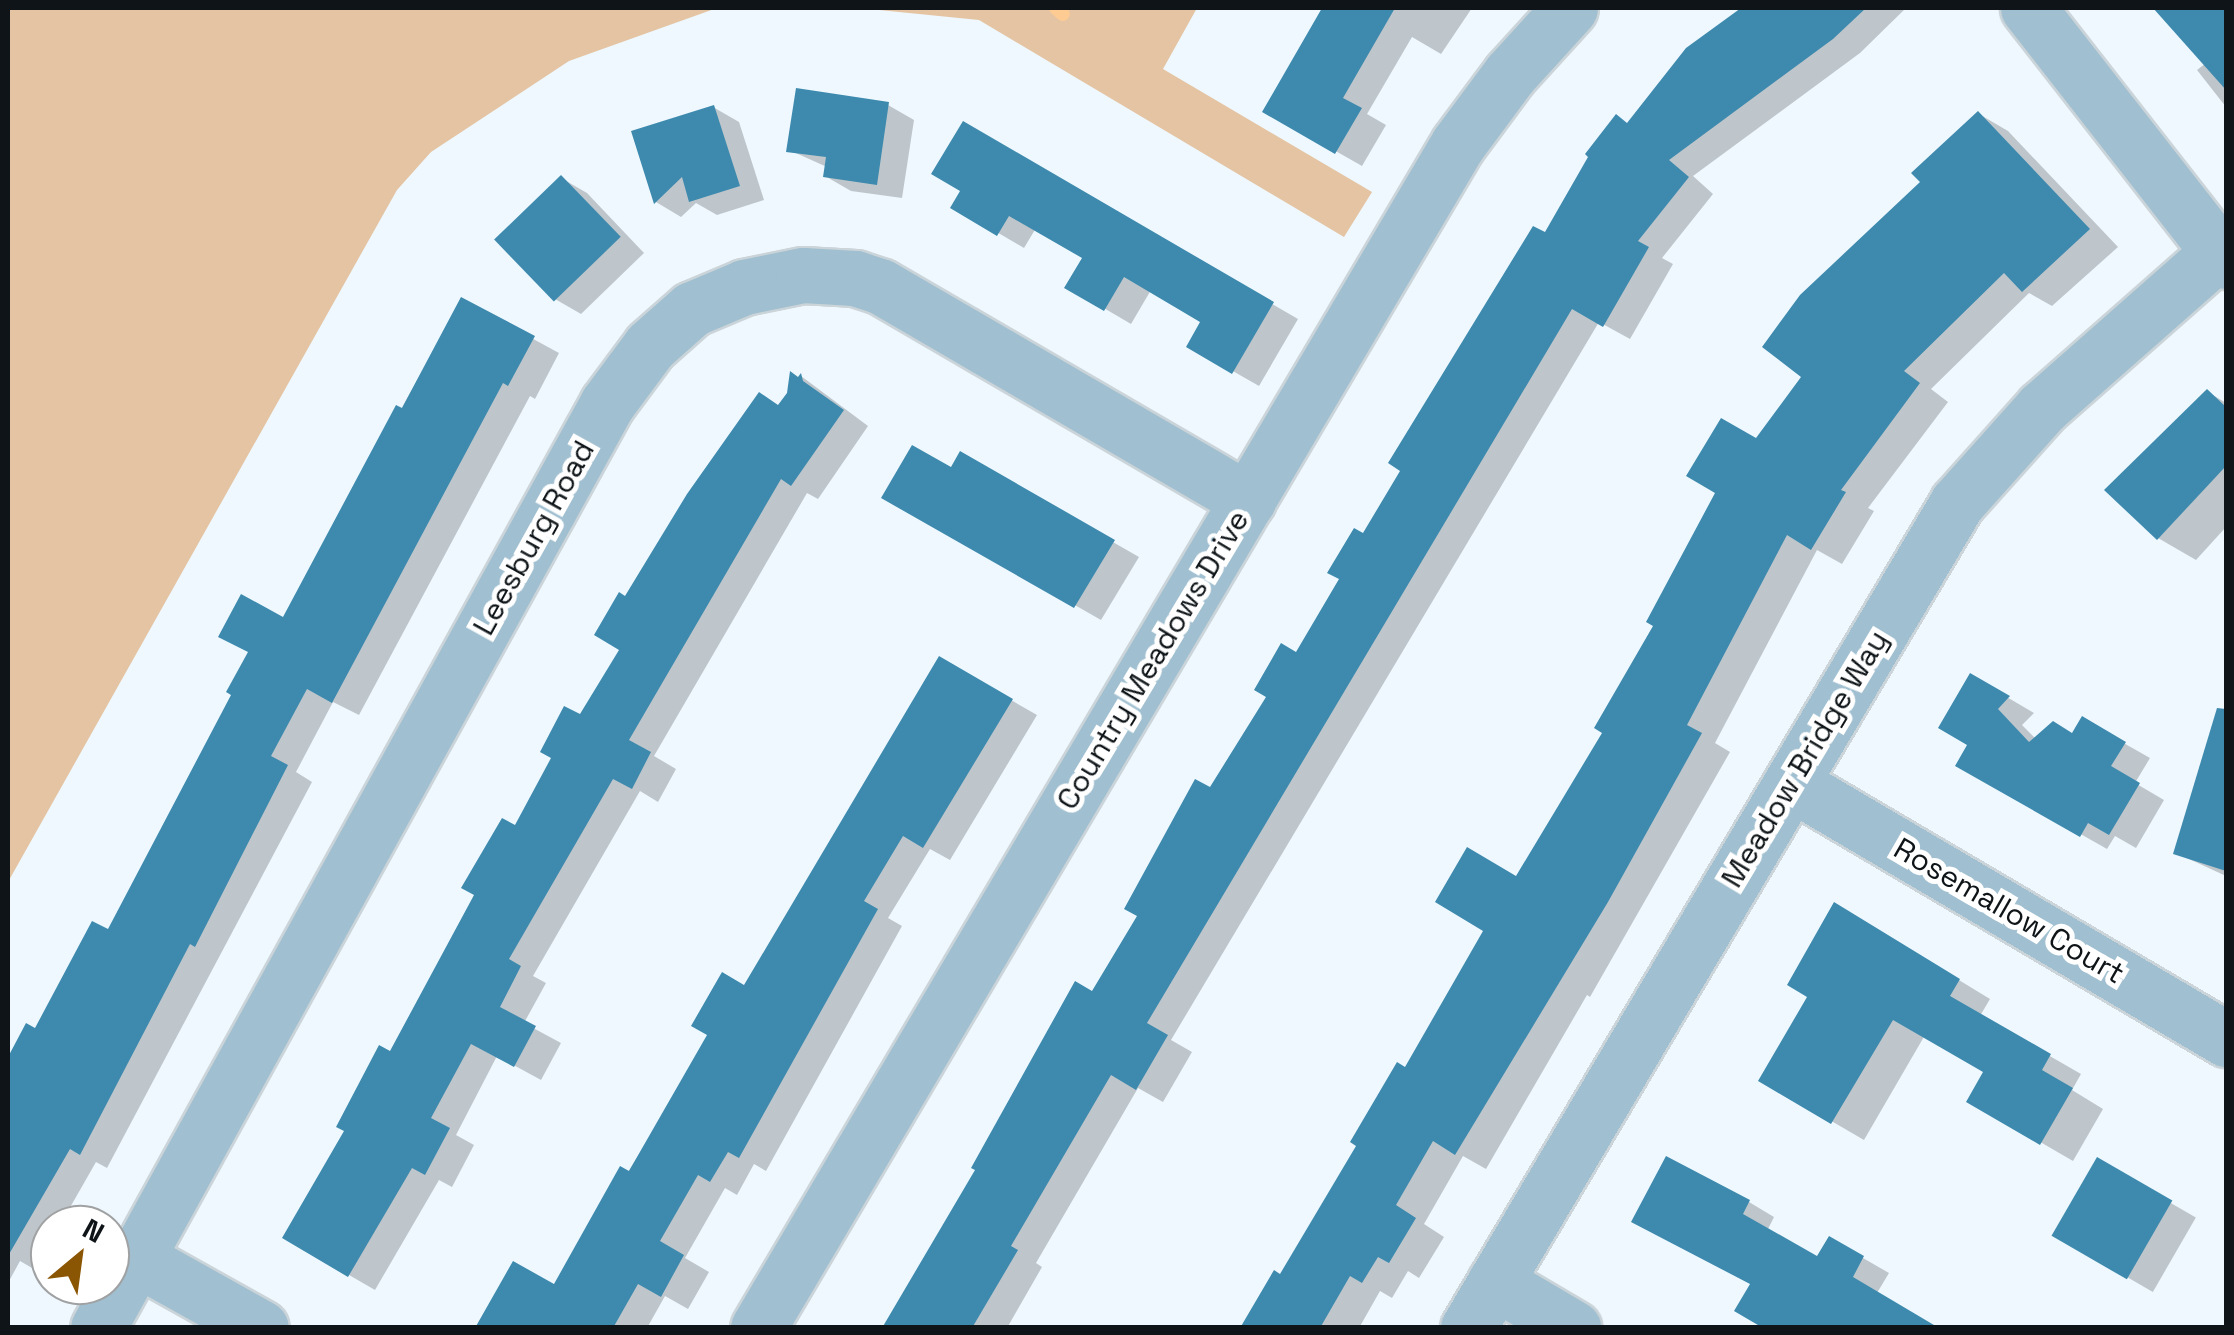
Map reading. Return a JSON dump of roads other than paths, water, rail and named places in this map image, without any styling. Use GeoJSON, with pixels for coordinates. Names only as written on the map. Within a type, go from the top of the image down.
{"type":"FeatureCollection","features":[{"type":"Feature","properties":{"kind":"street","name":"Country Meadows Drive"},"geometry":{"type":"LineString","coordinates":[[758,1328],[1458,144],[1510,74],[1570,8]]}},
{"type":"Feature","properties":{"kind":"street"},"geometry":{"type":"LineString","coordinates":[[2028,8],[2222,257]]}},
{"type":"Feature","properties":{"kind":"street","name":"Meadow Bridge Way"},"geometry":{"type":"LineString","coordinates":[[1482,1305],[1933,542],[1977,477],[2042,408],[2222,257]]}},
{"type":"Feature","properties":{"kind":"street","name":"Leesburg Road"},"geometry":{"type":"LineString","coordinates":[[98,1328],[607,404],[650,346],[692,309],[744,287],[803,276],[856,278],[880,286],[1248,500]]}},
{"type":"Feature","properties":{"kind":"street","name":"Rosemallow Court"},"geometry":{"type":"LineString","coordinates":[[1791,784],[2226,1039]]}},
{"type":"Feature","properties":{"kind":"street"},"geometry":{"type":"LineString","coordinates":[[136,1258],[260,1328]]}},
{"type":"Feature","properties":{"kind":"street"},"geometry":{"type":"LineString","coordinates":[[1482,1305],[1572,1328]]}},
{"type":"Feature","properties":{"kind":"waterway"},"geometry":{"type":"LineString","coordinates":[[1056,8],[1063,14]]}}]}
